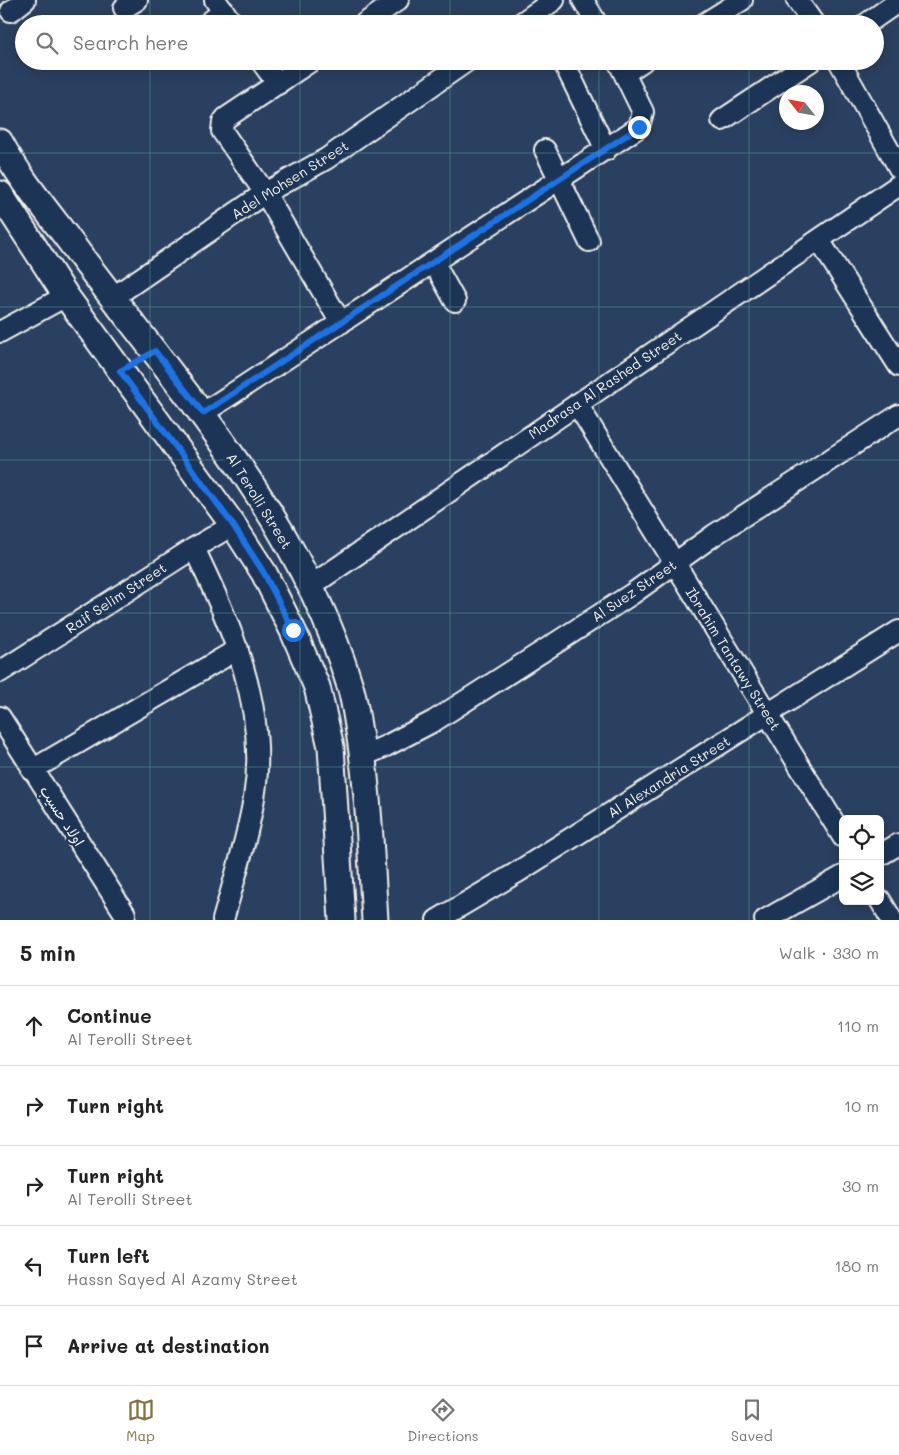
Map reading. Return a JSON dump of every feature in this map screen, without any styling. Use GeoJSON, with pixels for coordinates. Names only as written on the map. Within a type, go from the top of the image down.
{"type":"FeatureCollection","features":[{"type":"Feature","properties":{"kind":"street"},"geometry":{"type":"LineString","coordinates":[[371,12],[398,0]]}},
{"type":"Feature","properties":{"kind":"street"},"geometry":{"type":"LineString","coordinates":[[533,15],[554,0]]}},
{"type":"Feature","properties":{"kind":"street"},"geometry":{"type":"LineString","coordinates":[[583,0],[591,15]]}},
{"type":"Feature","properties":{"kind":"street"},"geometry":{"type":"LineString","coordinates":[[718,15],[742,0]]}},
{"type":"Feature","properties":{"kind":"street"},"geometry":{"type":"LineString","coordinates":[[797,0],[808,15]]}},
{"type":"Feature","properties":{"kind":"street"},"geometry":{"type":"LineString","coordinates":[[879,15],[899,1]]}},
{"type":"Feature","properties":{"kind":"street"},"geometry":{"type":"LineString","coordinates":[[268,70],[278,84]]}},
{"type":"Feature","properties":{"kind":"street"},"geometry":{"type":"LineString","coordinates":[[298,70],[226,118],[221,126],[222,131],[265,193],[341,323]]}},
{"type":"Feature","properties":{"kind":"street","name":"Adel Mohsen Street"},"geometry":{"type":"LineString","coordinates":[[112,298],[265,193],[326,159],[454,70]]}},
{"type":"Feature","properties":{"kind":"street"},"geometry":{"type":"LineString","coordinates":[[567,70],[606,150]]}},
{"type":"Feature","properties":{"kind":"street"},"geometry":{"type":"LineString","coordinates":[[203,413],[633,132],[642,120],[641,105],[623,70]]}},
{"type":"Feature","properties":{"kind":"street"},"geometry":{"type":"LineString","coordinates":[[722,120],[797,70]]}},
{"type":"Feature","properties":{"kind":"street"},"geometry":{"type":"LineString","coordinates":[[844,70],[899,168]]}},
{"type":"Feature","properties":{"kind":"street","name":"Al Terolli Street"},"geometry":{"type":"LineString","coordinates":[[0,142],[15,167],[112,298],[203,413],[259,496],[312,585],[329,624],[351,688],[362,756],[375,920]]}},
{"type":"Feature","properties":{"kind":"street"},"geometry":{"type":"LineString","coordinates":[[545,150],[589,241]]}},
{"type":"Feature","properties":{"kind":"street","name":"Madrasa Al Rashed Street"},"geometry":{"type":"LineString","coordinates":[[312,585],[899,185]]}},
{"type":"Feature","properties":{"kind":"street"},"geometry":{"type":"LineString","coordinates":[[0,194],[66,296],[233,525],[264,573],[293,630],[317,687],[331,747],[342,920]]}},
{"type":"Feature","properties":{"kind":"street"},"geometry":{"type":"LineString","coordinates":[[819,240],[899,366]]}},
{"type":"Feature","properties":{"kind":"street"},"geometry":{"type":"LineString","coordinates":[[434,263],[455,301]]}},
{"type":"Feature","properties":{"kind":"street"},"geometry":{"type":"LineString","coordinates":[[0,332],[66,296]]}},
{"type":"Feature","properties":{"kind":"street"},"geometry":{"type":"LineString","coordinates":[[120,371],[155,351]]}},
{"type":"Feature","properties":{"kind":"street","name":"Ibrahim Tantawy Street"},"geometry":{"type":"LineString","coordinates":[[577,404],[839,830]]}},
{"type":"Feature","properties":{"kind":"street","name":"Al Suez Street"},"geometry":{"type":"LineString","coordinates":[[362,756],[434,721],[632,594],[714,535],[899,415]]}},
{"type":"Feature","properties":{"kind":"street","name":"Raif Selim Street"},"geometry":{"type":"LineString","coordinates":[[0,672],[233,525]]}},
{"type":"Feature","properties":{"kind":"street"},"geometry":{"type":"LineString","coordinates":[[194,548],[238,649],[249,685],[256,722],[257,760],[254,797],[247,834],[223,920]]}},
{"type":"Feature","properties":{"kind":"street","name":"Al Alexandria Street"},"geometry":{"type":"LineString","coordinates":[[437,920],[516,873],[899,630]]}},
{"type":"Feature","properties":{"kind":"street"},"geometry":{"type":"LineString","coordinates":[[32,770],[238,649]]}},
{"type":"Feature","properties":{"kind":"street","name":"اولاد حسيب"},"geometry":{"type":"LineString","coordinates":[[0,717],[124,914]]}},
{"type":"Feature","properties":{"kind":"street"},"geometry":{"type":"LineString","coordinates":[[884,853],[899,844]]}},
{"type":"Feature","properties":{"kind":"street"},"geometry":{"type":"LineString","coordinates":[[764,920],[839,878]]}},
{"type":"Feature","properties":{"kind":"street"},"geometry":{"type":"LineString","coordinates":[[883,905],[892,920]]}},
{"type":"Feature","properties":{"kind":"route"},"geometry":{"type":"LineString","coordinates":[[293,630],[264,573],[233,525],[120,371],[155,351],[203,413],[639,127]]}}]}
